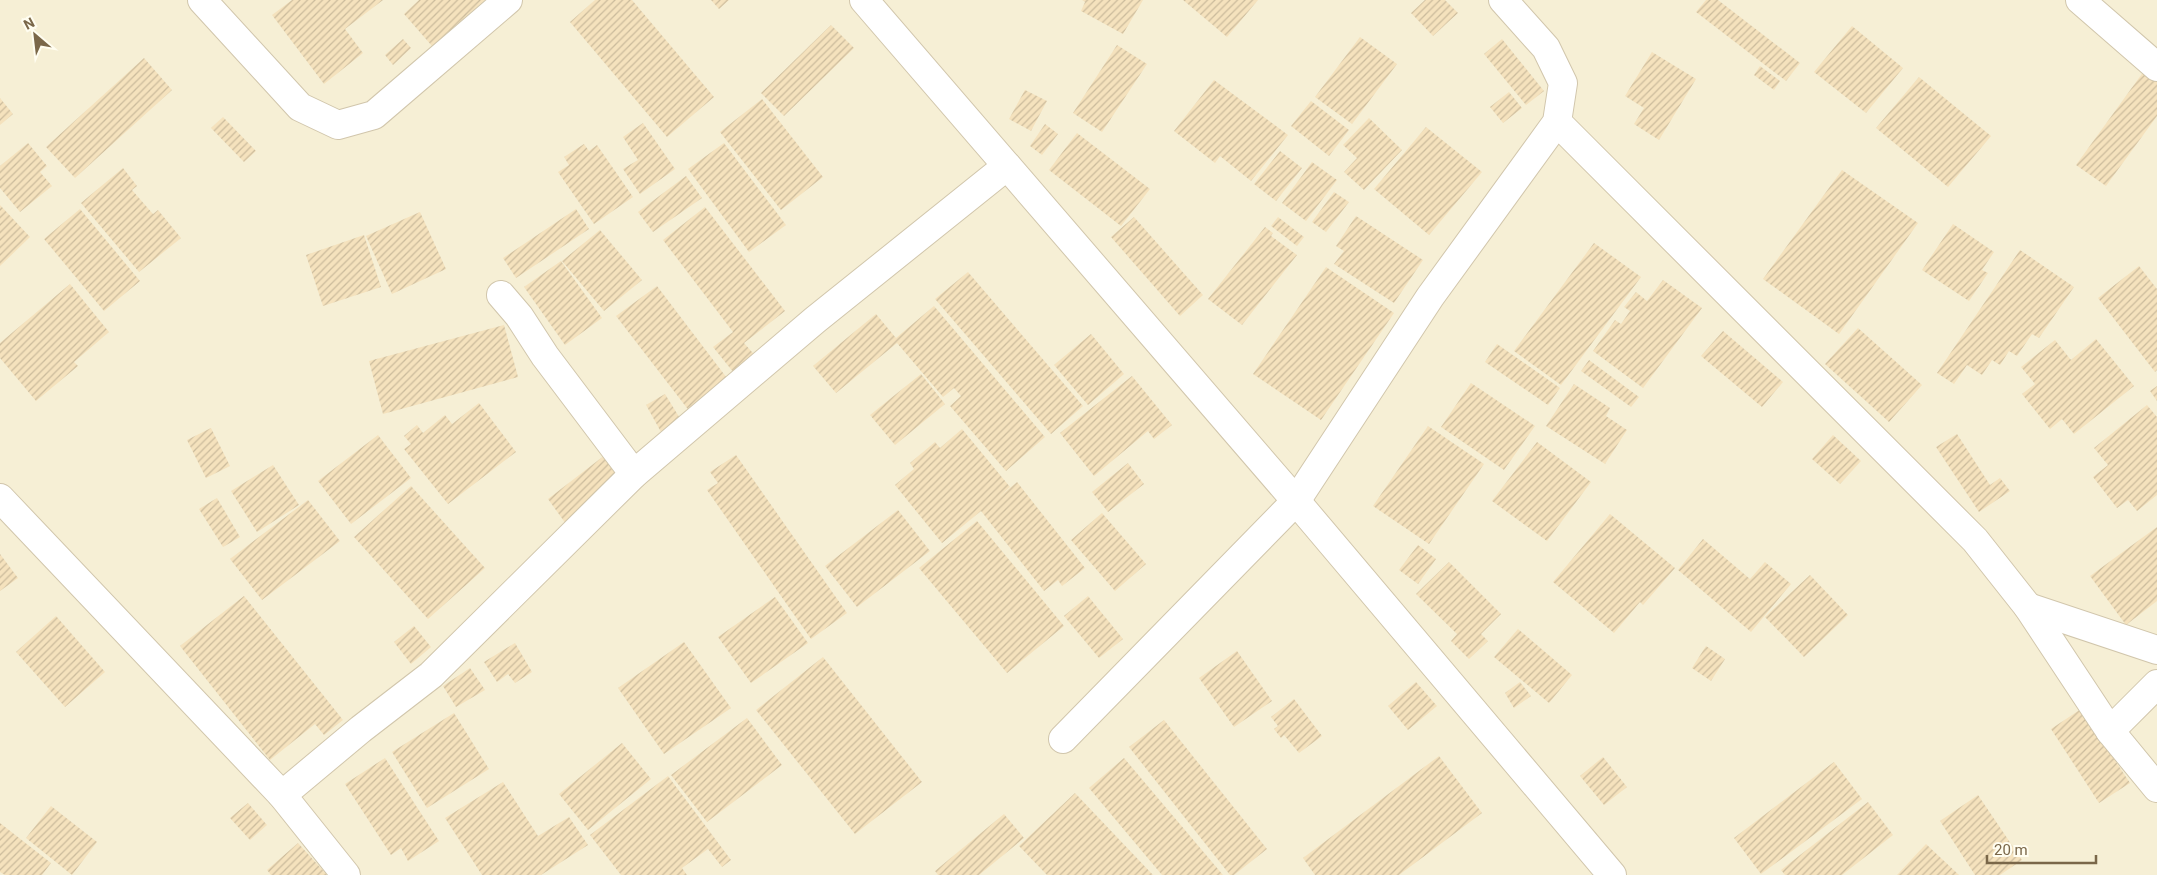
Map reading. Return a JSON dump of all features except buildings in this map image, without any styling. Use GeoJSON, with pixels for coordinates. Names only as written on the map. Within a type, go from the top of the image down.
{"type":"FeatureCollection","features":[{"type":"Feature","properties":{"kind":"street"},"geometry":{"type":"LineString","coordinates":[[202,0],[300,107],[338,125],[374,115],[508,0]]}},
{"type":"Feature","properties":{"kind":"street"},"geometry":{"type":"LineString","coordinates":[[864,0],[1296,501],[1608,874]]}},
{"type":"Feature","properties":{"kind":"street"},"geometry":{"type":"LineString","coordinates":[[1063,739],[1296,501],[1430,297],[1556,122],[1563,82],[1546,48],[1503,0]]}},
{"type":"Feature","properties":{"kind":"street"},"geometry":{"type":"LineString","coordinates":[[2080,0],[2157,67]]}},
{"type":"Feature","properties":{"kind":"street"},"geometry":{"type":"LineString","coordinates":[[1556,122],[1975,540],[2028,607],[2110,731],[2157,788]]}},
{"type":"Feature","properties":{"kind":"street"},"geometry":{"type":"LineString","coordinates":[[282,795],[361,729],[431,675],[634,474],[815,320],[1007,166]]}},
{"type":"Feature","properties":{"kind":"street"},"geometry":{"type":"LineString","coordinates":[[502,295],[524,322],[545,356],[634,474]]}},
{"type":"Feature","properties":{"kind":"street"},"geometry":{"type":"LineString","coordinates":[[0,498],[282,795],[346,875]]}},
{"type":"Feature","properties":{"kind":"street"},"geometry":{"type":"LineString","coordinates":[[2028,607],[2157,650]]}},
{"type":"Feature","properties":{"kind":"street"},"geometry":{"type":"LineString","coordinates":[[2110,731],[2157,684]]}},
{"type":"Feature","properties":{"kind":"shaded area"},"geometry":{"type":"Polygon","coordinates":[[[0,0],[2157,0],[2157,875],[0,875],[0,0]]]}}]}
